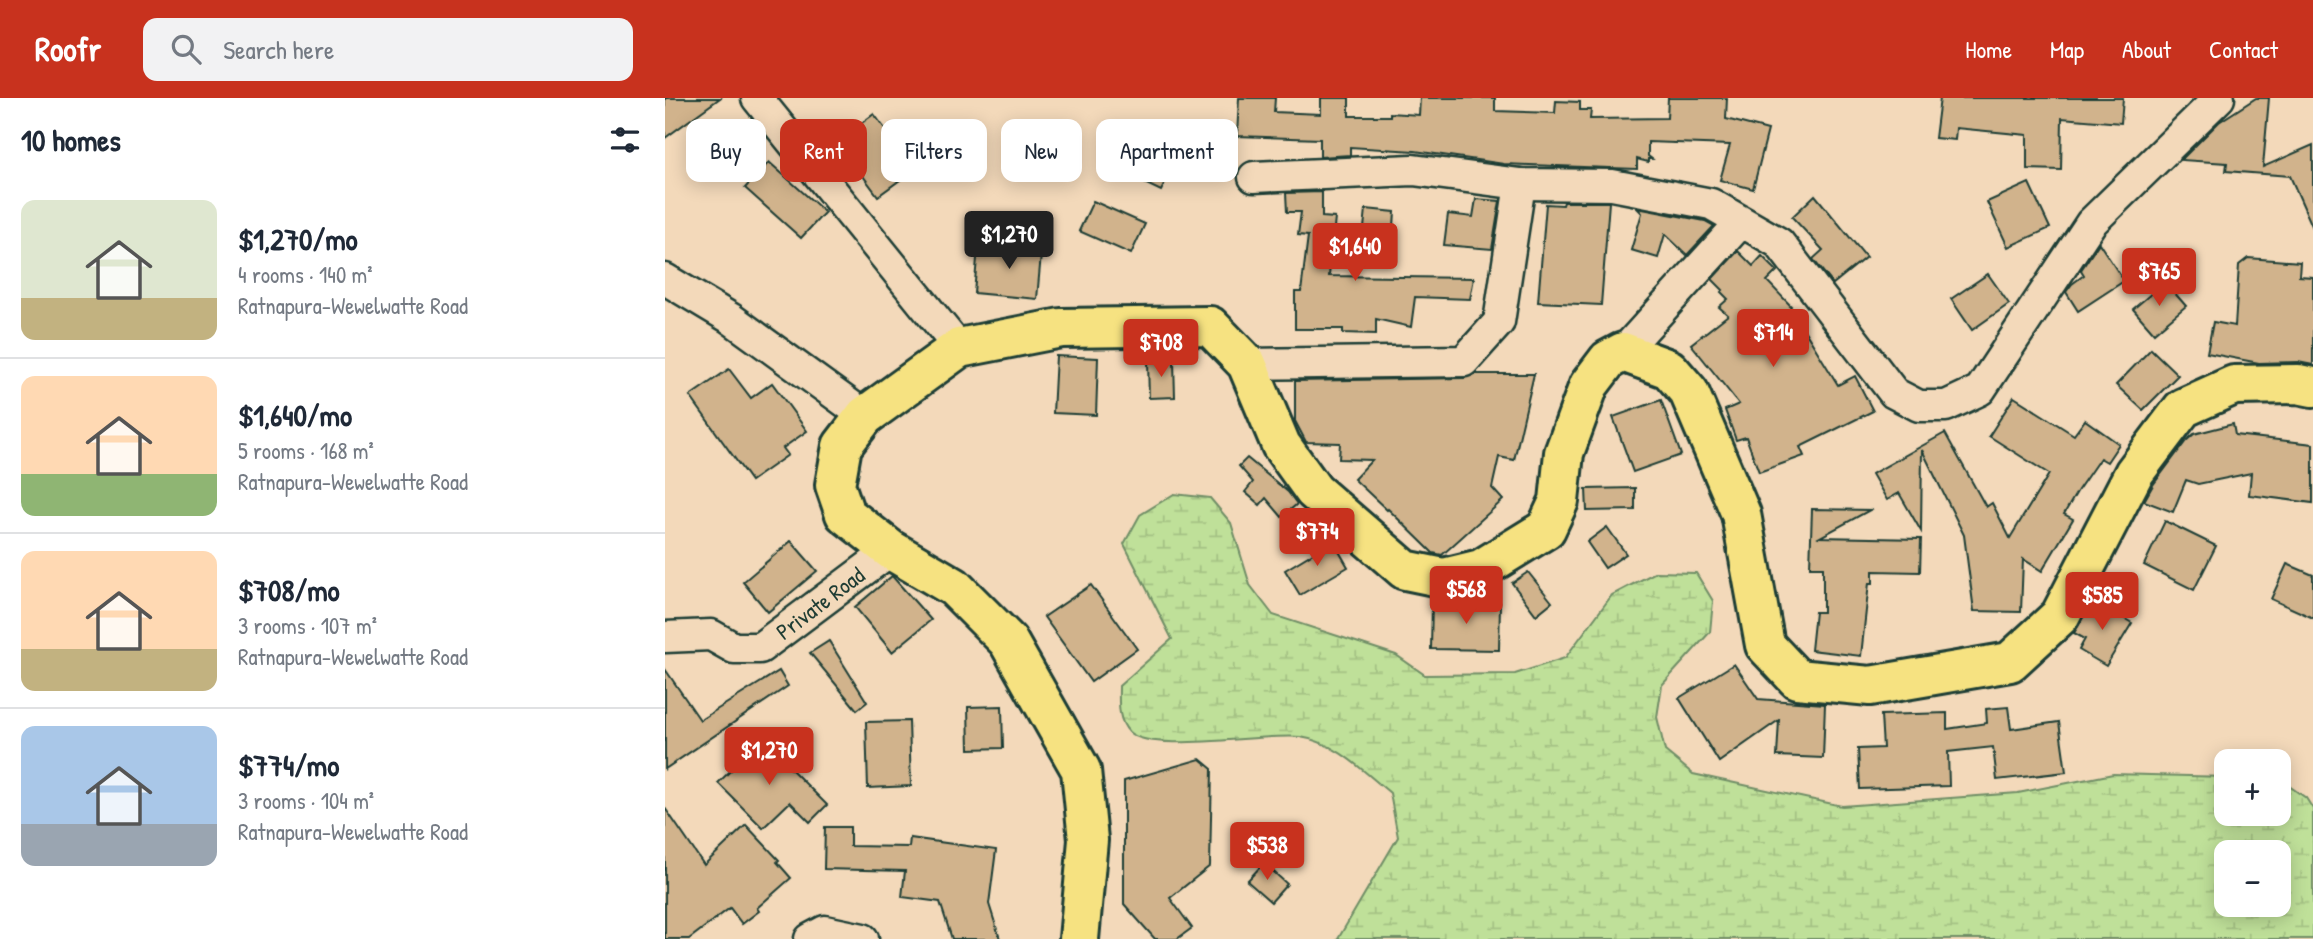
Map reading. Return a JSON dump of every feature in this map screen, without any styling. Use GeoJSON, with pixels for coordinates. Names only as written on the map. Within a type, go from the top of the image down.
{"type":"FeatureCollection","features":[{"type":"Feature","properties":{"kind":"main road"},"geometry":{"type":"LineString","coordinates":[[1079,939],[1089,840],[1081,770],[1008,641],[954,587],[891,550],[845,514],[835,485],[842,446],[865,416],[959,348],[1061,328],[1210,326],[1247,364],[1281,444],[1314,491],[1405,570],[1444,578],[1481,569],[1546,529],[1559,501],[1564,453],[1590,385],[1608,360],[1623,352],[1669,369],[1689,391],[1741,514],[1765,645],[1797,678],[1870,686],[2010,662],[2060,616],[2134,473],[2183,408],[2234,385],[2298,384],[2313,387]]}},
{"type":"Feature","properties":{"kind":"street"},"geometry":{"type":"LineString","coordinates":[[757,98],[959,348]]}},
{"type":"Feature","properties":{"kind":"street"},"geometry":{"type":"LineString","coordinates":[[1254,177],[1413,170],[1521,184],[1612,184],[1711,204],[1779,243],[1894,393],[1919,406],[1946,406],[1980,390],[2091,223],[2219,98]]}},
{"type":"Feature","properties":{"kind":"street"},"geometry":{"type":"LineString","coordinates":[[1247,364],[1464,361],[1499,322],[1521,184]]}},
{"type":"Feature","properties":{"kind":"street"},"geometry":{"type":"LineString","coordinates":[[1623,352],[1741,222]]}},
{"type":"Feature","properties":{"kind":"street"},"geometry":{"type":"LineString","coordinates":[[665,279],[730,317],[865,416]]}},
{"type":"Feature","properties":{"kind":"street","name":"Private Road"},"geometry":{"type":"LineString","coordinates":[[665,637],[711,635],[734,648],[760,648],[891,550]]}},
{"type":"Feature","properties":{"kind":"street"},"geometry":{"type":"LineString","coordinates":[[810,939],[825,932],[863,939]]}},
{"type":"Feature","properties":{"kind":"green space"},"geometry":{"type":"Polygon","coordinates":[[[1174,494],[1210,498],[1231,523],[1250,585],[1273,615],[1396,655],[1425,675],[1515,674],[1565,658],[1612,595],[1656,572],[1696,573],[1713,601],[1710,632],[1662,685],[1657,717],[1665,751],[1693,774],[1842,806],[2018,793],[2113,774],[2214,777],[2214,826],[2291,826],[2291,787],[2306,798],[2313,809],[2313,939],[1338,939],[1398,837],[1390,793],[1337,751],[1313,740],[1284,737],[1160,742],[1129,732],[1121,716],[1119,686],[1172,639],[1124,544],[1140,515],[1174,494]]]}},
{"type":"Feature","properties":{"kind":"building"},"geometry":{"type":"Polygon","coordinates":[[[665,98],[720,98],[691,119],[686,119],[686,123],[665,138],[665,98]]]}},
{"type":"Feature","properties":{"kind":"building"},"geometry":{"type":"Polygon","coordinates":[[[1239,98],[1275,98],[1274,112],[1321,114],[1321,98],[1349,98],[1349,116],[1390,116],[1390,113],[1419,115],[1420,98],[1495,98],[1495,111],[1555,113],[1556,101],[1580,102],[1580,110],[1591,110],[1590,119],[1667,118],[1668,98],[1727,98],[1726,119],[1768,130],[1753,189],[1720,180],[1730,145],[1648,142],[1648,156],[1652,159],[1648,159],[1648,162],[1637,159],[1637,169],[1504,164],[1415,151],[1350,147],[1350,155],[1320,157],[1320,139],[1238,136],[1239,98]]]}},
{"type":"Feature","properties":{"kind":"building"},"geometry":{"type":"Polygon","coordinates":[[[1940,98],[2123,98],[2121,123],[2062,118],[2061,170],[2027,169],[2027,135],[1956,128],[1955,140],[1935,138],[1940,98]]]}},
{"type":"Feature","properties":{"kind":"building"},"geometry":{"type":"Polygon","coordinates":[[[2256,98],[2269,98],[2263,167],[2313,145],[2313,228],[2290,176],[2226,171],[2227,163],[2181,160],[2219,122],[2256,98]]]}},
{"type":"Feature","properties":{"kind":"building"},"geometry":{"type":"Polygon","coordinates":[[[874,114],[881,123],[881,182],[897,182],[878,196],[867,181],[867,119],[874,114]]]}},
{"type":"Feature","properties":{"kind":"building"},"geometry":{"type":"Polygon","coordinates":[[[769,162],[780,172],[780,182],[791,182],[825,212],[801,238],[745,188],[751,182],[766,182],[766,165],[769,162]]]}},
{"type":"Feature","properties":{"kind":"building"},"geometry":{"type":"Polygon","coordinates":[[[1142,182],[1166,182],[1161,191],[1142,182]]]}},
{"type":"Feature","properties":{"kind":"building"},"geometry":{"type":"Polygon","coordinates":[[[2029,183],[2050,228],[2008,247],[1987,202],[2029,183]]]}},
{"type":"Feature","properties":{"kind":"building"},"geometry":{"type":"Polygon","coordinates":[[[1322,192],[1322,217],[1335,218],[1329,276],[1474,278],[1470,299],[1415,297],[1411,327],[1376,319],[1376,334],[1343,333],[1343,329],[1295,329],[1295,292],[1301,292],[1308,236],[1298,235],[1301,212],[1287,212],[1286,193],[1322,192]]]}},
{"type":"Feature","properties":{"kind":"building"},"geometry":{"type":"Polygon","coordinates":[[[1815,195],[1866,257],[1833,284],[1813,259],[1823,250],[1792,217],[1815,195]]]}},
{"type":"Feature","properties":{"kind":"building"},"geometry":{"type":"Polygon","coordinates":[[[1476,199],[1500,201],[1492,249],[1444,245],[1448,214],[1473,217],[1476,199]]]}},
{"type":"Feature","properties":{"kind":"building"},"geometry":{"type":"Polygon","coordinates":[[[1093,201],[1145,224],[1131,254],[1079,231],[1093,201]]]}},
{"type":"Feature","properties":{"kind":"building"},"geometry":{"type":"Polygon","coordinates":[[[1564,202],[1609,202],[1601,305],[1538,302],[1546,204],[1563,205],[1564,202]]]}},
{"type":"Feature","properties":{"kind":"building"},"geometry":{"type":"Polygon","coordinates":[[[1637,208],[1705,221],[1714,226],[1687,255],[1665,234],[1658,258],[1631,250],[1642,213],[1637,208]]]}},
{"type":"Feature","properties":{"kind":"building"},"geometry":{"type":"Polygon","coordinates":[[[1366,209],[1395,212],[1393,241],[1363,238],[1366,209]]]}},
{"type":"Feature","properties":{"kind":"building"},"geometry":{"type":"Polygon","coordinates":[[[1012,241],[1042,243],[1037,299],[974,293],[978,247],[1011,250],[1012,241]]]}},
{"type":"Feature","properties":{"kind":"building"},"geometry":{"type":"Polygon","coordinates":[[[2099,243],[2124,281],[2078,311],[2066,292],[2084,275],[2081,270],[2099,243]]]}},
{"type":"Feature","properties":{"kind":"building"},"geometry":{"type":"Polygon","coordinates":[[[1738,251],[1753,266],[1762,256],[1777,271],[1767,281],[1791,306],[1838,385],[1855,376],[1873,411],[1800,447],[1804,456],[1759,472],[1746,437],[1736,440],[1725,410],[1739,404],[1691,344],[1728,315],[1719,307],[1728,299],[1712,279],[1738,251]]]}},
{"type":"Feature","properties":{"kind":"building"},"geometry":{"type":"Polygon","coordinates":[[[2248,258],[2300,262],[2299,276],[2313,277],[2313,365],[2298,362],[2259,363],[2207,353],[2213,322],[2235,326],[2239,265],[2248,258]]]}},
{"type":"Feature","properties":{"kind":"building"},"geometry":{"type":"Polygon","coordinates":[[[1988,274],[2009,304],[1972,330],[1951,299],[1988,274]]]}},
{"type":"Feature","properties":{"kind":"building"},"geometry":{"type":"Polygon","coordinates":[[[2165,282],[2186,306],[2154,333],[2133,309],[2165,282]]]}},
{"type":"Feature","properties":{"kind":"building"},"geometry":{"type":"Polygon","coordinates":[[[2151,349],[2178,375],[2143,410],[2116,385],[2151,349]]]}},
{"type":"Feature","properties":{"kind":"building"},"geometry":{"type":"Polygon","coordinates":[[[1056,356],[1098,358],[1096,415],[1053,413],[1056,356]]]}},
{"type":"Feature","properties":{"kind":"building"},"geometry":{"type":"Polygon","coordinates":[[[1148,361],[1174,361],[1175,397],[1149,398],[1148,361]]]}},
{"type":"Feature","properties":{"kind":"building"},"geometry":{"type":"Polygon","coordinates":[[[729,369],[751,398],[772,383],[807,431],[783,448],[788,455],[751,481],[690,396],[729,369]]]}},
{"type":"Feature","properties":{"kind":"building"},"geometry":{"type":"Polygon","coordinates":[[[1475,374],[1534,374],[1514,460],[1499,457],[1492,488],[1503,500],[1442,555],[1433,553],[1354,479],[1372,460],[1339,459],[1340,443],[1306,442],[1295,421],[1295,381],[1464,378],[1475,374]]]}},
{"type":"Feature","properties":{"kind":"building"},"geometry":{"type":"Polygon","coordinates":[[[2014,397],[2074,435],[2085,420],[2119,444],[2107,462],[2100,458],[2078,490],[2064,514],[2073,519],[2042,571],[2023,559],[2021,612],[1974,611],[1964,535],[1922,450],[1921,531],[1899,493],[1887,500],[1872,474],[1945,433],[1986,507],[1992,503],[2010,538],[2049,474],[1989,436],[2014,397]]]}},
{"type":"Feature","properties":{"kind":"building"},"geometry":{"type":"Polygon","coordinates":[[[1661,400],[1681,455],[1633,472],[1613,417],[1661,400]]]}},
{"type":"Feature","properties":{"kind":"building"},"geometry":{"type":"Polygon","coordinates":[[[2233,424],[2235,435],[2313,444],[2313,503],[2249,495],[2251,473],[2198,484],[2186,480],[2173,512],[2144,501],[2153,485],[2194,434],[2233,424]]]}},
{"type":"Feature","properties":{"kind":"building"},"geometry":{"type":"Polygon","coordinates":[[[1247,458],[1288,492],[1297,504],[1282,517],[1266,498],[1260,505],[1245,492],[1253,482],[1239,466],[1247,458]]]}},
{"type":"Feature","properties":{"kind":"building"},"geometry":{"type":"Polygon","coordinates":[[[1635,488],[1635,510],[1587,511],[1586,489],[1635,488]]]}},
{"type":"Feature","properties":{"kind":"building"},"geometry":{"type":"Polygon","coordinates":[[[1812,509],[1870,510],[1820,537],[1921,539],[1920,572],[1873,571],[1873,583],[1869,583],[1861,656],[1811,650],[1815,612],[1823,612],[1823,567],[1810,567],[1812,509]]]}},
{"type":"Feature","properties":{"kind":"building"},"geometry":{"type":"Polygon","coordinates":[[[2165,521],[2216,546],[2194,590],[2144,565],[2165,521]]]}},
{"type":"Feature","properties":{"kind":"building"},"geometry":{"type":"Polygon","coordinates":[[[1607,527],[1626,554],[1605,568],[1587,542],[1607,527]]]}},
{"type":"Feature","properties":{"kind":"building"},"geometry":{"type":"Polygon","coordinates":[[[791,541],[817,571],[768,612],[743,582],[791,541]]]}},
{"type":"Feature","properties":{"kind":"building"},"geometry":{"type":"Polygon","coordinates":[[[1333,541],[1348,567],[1300,595],[1285,570],[1333,541]]]}},
{"type":"Feature","properties":{"kind":"building"},"geometry":{"type":"Polygon","coordinates":[[[2287,564],[2313,575],[2313,618],[2271,599],[2287,564]]]}},
{"type":"Feature","properties":{"kind":"building"},"geometry":{"type":"Polygon","coordinates":[[[1528,572],[1552,602],[1536,615],[1512,583],[1528,572]]]}},
{"type":"Feature","properties":{"kind":"building"},"geometry":{"type":"Polygon","coordinates":[[[892,576],[931,620],[892,652],[855,607],[892,576]]]}},
{"type":"Feature","properties":{"kind":"building"},"geometry":{"type":"Polygon","coordinates":[[[1091,585],[1137,649],[1091,682],[1044,617],[1091,585]]]}},
{"type":"Feature","properties":{"kind":"building"},"geometry":{"type":"Polygon","coordinates":[[[2093,600],[2132,623],[2106,666],[2079,650],[2085,639],[2074,633],[2093,600]]]}},
{"type":"Feature","properties":{"kind":"building"},"geometry":{"type":"Polygon","coordinates":[[[1432,602],[1500,603],[1499,650],[1431,649],[1432,602]]]}},
{"type":"Feature","properties":{"kind":"building"},"geometry":{"type":"Polygon","coordinates":[[[829,641],[867,702],[857,710],[810,653],[829,641]]]}},
{"type":"Feature","properties":{"kind":"building"},"geometry":{"type":"Polygon","coordinates":[[[1734,664],[1758,699],[1825,704],[1823,758],[1777,756],[1779,720],[1719,762],[1679,698],[1734,664]]]}},
{"type":"Feature","properties":{"kind":"building"},"geometry":{"type":"Polygon","coordinates":[[[665,669],[700,720],[779,671],[788,686],[665,769],[665,669]]]}},
{"type":"Feature","properties":{"kind":"building"},"geometry":{"type":"Polygon","coordinates":[[[1002,706],[1003,748],[969,749],[968,707],[1002,706]]]}},
{"type":"Feature","properties":{"kind":"building"},"geometry":{"type":"Polygon","coordinates":[[[2008,707],[2011,729],[2059,722],[2066,772],[1997,780],[1993,747],[1948,752],[1949,786],[1860,789],[1858,749],[1883,748],[1881,715],[1947,713],[1947,729],[1987,723],[1986,709],[2008,707]]]}},
{"type":"Feature","properties":{"kind":"building"},"geometry":{"type":"Polygon","coordinates":[[[909,721],[911,786],[868,788],[866,722],[909,721]]]}},
{"type":"Feature","properties":{"kind":"building"},"geometry":{"type":"Polygon","coordinates":[[[762,740],[827,805],[810,822],[790,802],[763,828],[718,783],[762,740]]]}},
{"type":"Feature","properties":{"kind":"building"},"geometry":{"type":"Polygon","coordinates":[[[1200,759],[1212,769],[1210,866],[1170,898],[1192,928],[1177,939],[1155,939],[1124,904],[1124,781],[1200,759]]]}},
{"type":"Feature","properties":{"kind":"building"},"geometry":{"type":"Polygon","coordinates":[[[665,808],[704,865],[746,825],[779,860],[777,862],[791,878],[757,908],[759,911],[742,924],[730,908],[689,939],[665,939],[665,808]]]}},
{"type":"Feature","properties":{"kind":"building"},"geometry":{"type":"Polygon","coordinates":[[[825,827],[850,827],[850,846],[909,847],[910,838],[996,850],[989,904],[1000,939],[952,939],[940,902],[902,897],[905,871],[824,869],[825,827]]]}},
{"type":"Feature","properties":{"kind":"building"},"geometry":{"type":"Polygon","coordinates":[[[1264,863],[1287,884],[1271,902],[1247,881],[1264,863]]]}}]}
